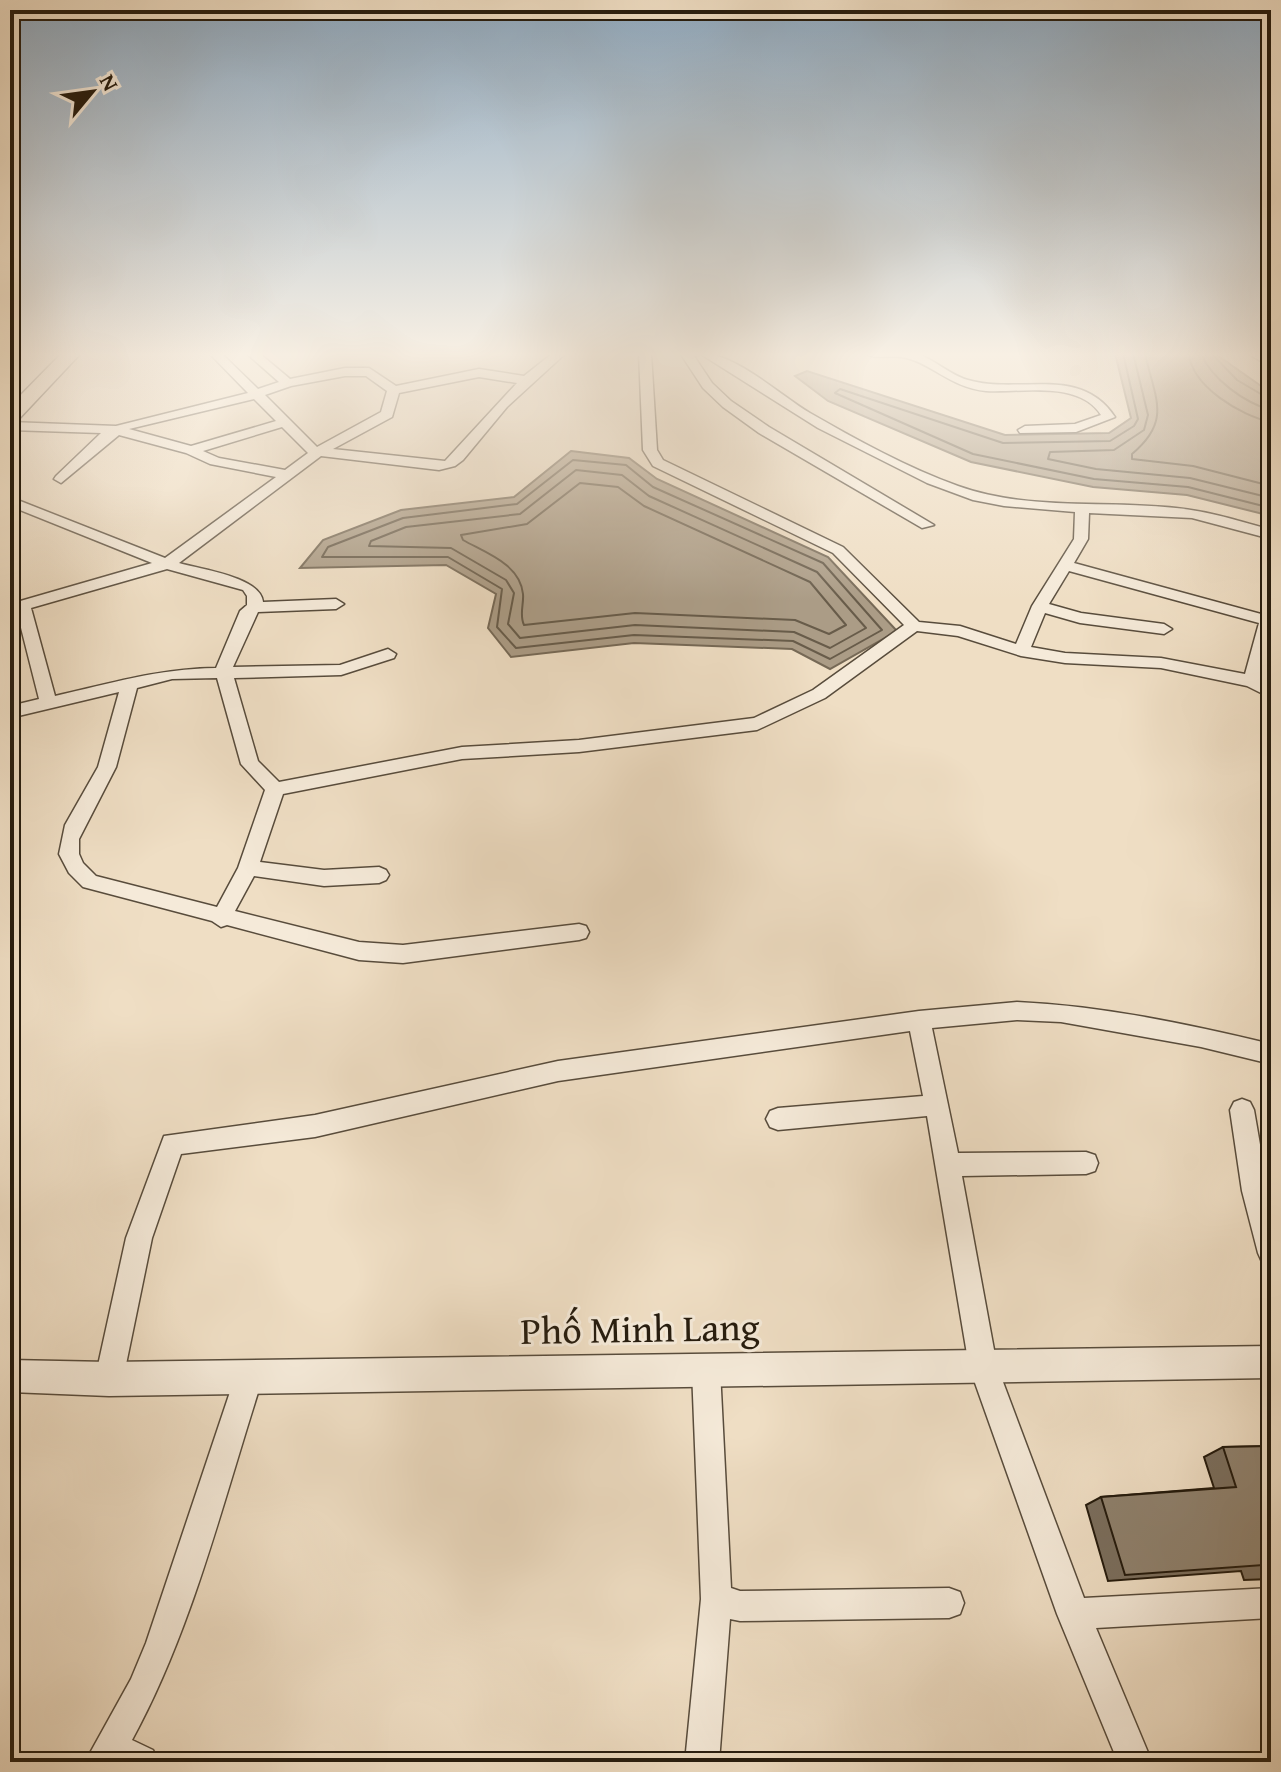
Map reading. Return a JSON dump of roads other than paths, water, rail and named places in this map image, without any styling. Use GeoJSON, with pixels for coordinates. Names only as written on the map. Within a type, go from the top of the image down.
{"type":"FeatureCollection","features":[{"type":"Feature","properties":{"kind":"street"},"geometry":{"type":"LineString","coordinates":[[61,479],[107,436]]}},
{"type":"Feature","properties":{"kind":"street"},"geometry":{"type":"LineString","coordinates":[[138,436],[191,450],[215,461],[289,475]]}},
{"type":"Feature","properties":{"kind":"street"},"geometry":{"type":"LineString","coordinates":[[191,450],[239,436]]}},
{"type":"Feature","properties":{"kind":"street"},"geometry":{"type":"LineString","coordinates":[[297,436],[317,453],[446,466],[454,463],[477,436]]}},
{"type":"Feature","properties":{"kind":"street"},"geometry":{"type":"LineString","coordinates":[[48,701],[16,608],[167,564],[317,453],[348,436]]}},
{"type":"Feature","properties":{"kind":"street"},"geometry":{"type":"LineString","coordinates":[[649,436],[650,450],[658,463],[838,550],[914,626],[960,631],[1021,651],[1065,658],[1145,660],[1252,681],[1271,692]]}},
{"type":"Feature","properties":{"kind":"street"},"geometry":{"type":"LineString","coordinates":[[774,436],[927,525]]}},
{"type":"Feature","properties":{"kind":"street"},"geometry":{"type":"LineString","coordinates":[[846,436],[954,489],[1082,510],[1167,511],[1201,515],[1271,535]]}},
{"type":"Feature","properties":{"kind":"street"},"geometry":{"type":"LineString","coordinates":[[10,501],[167,564],[248,587],[255,596],[255,607]]}},
{"type":"Feature","properties":{"kind":"street"},"geometry":{"type":"LineString","coordinates":[[1021,651],[1040,606],[1084,531],[1082,510]]}},
{"type":"Feature","properties":{"kind":"street"},"geometry":{"type":"LineString","coordinates":[[1066,566],[1268,612],[1252,681]]}},
{"type":"Feature","properties":{"kind":"street"},"geometry":{"type":"LineString","coordinates":[[275,789],[250,764],[223,670],[246,615],[255,607],[336,604]]}},
{"type":"Feature","properties":{"kind":"street"},"geometry":{"type":"LineString","coordinates":[[1040,606],[1098,622],[1164,629]]}},
{"type":"Feature","properties":{"kind":"street"},"geometry":{"type":"LineString","coordinates":[[275,789],[462,753],[579,746],[757,724],[779,716],[833,683],[914,626]]}},
{"type":"Feature","properties":{"kind":"street"},"geometry":{"type":"LineString","coordinates":[[10,712],[130,681],[223,670],[329,671],[388,654]]}},
{"type":"Feature","properties":{"kind":"street"},"geometry":{"type":"LineString","coordinates":[[130,681],[106,772],[70,829],[71,858],[81,876],[90,882],[221,919],[359,951],[393,954],[579,932]]}},
{"type":"Feature","properties":{"kind":"street"},"geometry":{"type":"LineString","coordinates":[[221,919],[248,868],[275,789]]}},
{"type":"Feature","properties":{"kind":"street"},"geometry":{"type":"LineString","coordinates":[[248,868],[324,878],[379,875]]}},
{"type":"Feature","properties":{"kind":"street"},"geometry":{"type":"LineString","coordinates":[[109,1379],[139,1238],[172,1144],[315,1126],[558,1071],[919,1020],[1017,1011],[1061,1013],[1201,1037],[1271,1054]]}},
{"type":"Feature","properties":{"kind":"street"},"geometry":{"type":"LineString","coordinates":[[919,1020],[983,1366],[1073,1614],[1135,1762]]}},
{"type":"Feature","properties":{"kind":"street"},"geometry":{"type":"LineString","coordinates":[[778,1119],[937,1105]]}},
{"type":"Feature","properties":{"kind":"street"},"geometry":{"type":"LineString","coordinates":[[1242,1110],[1254,1191],[1271,1253]]}},
{"type":"Feature","properties":{"kind":"street"},"geometry":{"type":"LineString","coordinates":[[948,1165],[1086,1163]]}},
{"type":"Feature","properties":{"kind":"street","name":"Phố Minh Lang"},"geometry":{"type":"LineString","coordinates":[[10,1376],[109,1379],[1271,1362]]}},
{"type":"Feature","properties":{"kind":"street"},"geometry":{"type":"LineString","coordinates":[[702,1762],[716,1599],[706,1370]]}},
{"type":"Feature","properties":{"kind":"street"},"geometry":{"type":"LineString","coordinates":[[141,1762],[107,1754],[142,1690],[161,1644],[249,1377]]}},
{"type":"Feature","properties":{"kind":"street"},"geometry":{"type":"LineString","coordinates":[[716,1599],[740,1606],[949,1603]]}},
{"type":"Feature","properties":{"kind":"street"},"geometry":{"type":"LineString","coordinates":[[1073,1614],[1271,1603]]}},
{"type":"Feature","properties":{"kind":"water"},"geometry":{"type":"Polygon","coordinates":[[[909,436],[1271,436],[1271,516],[1187,495],[1093,487],[971,462],[909,436]]]}},
{"type":"Feature","properties":{"kind":"water"},"geometry":{"type":"Polygon","coordinates":[[[571,451],[629,458],[657,479],[828,557],[897,631],[830,669],[792,649],[634,643],[511,657],[488,628],[496,594],[446,565],[300,568],[323,540],[401,510],[514,497],[571,451]]]}}]}
